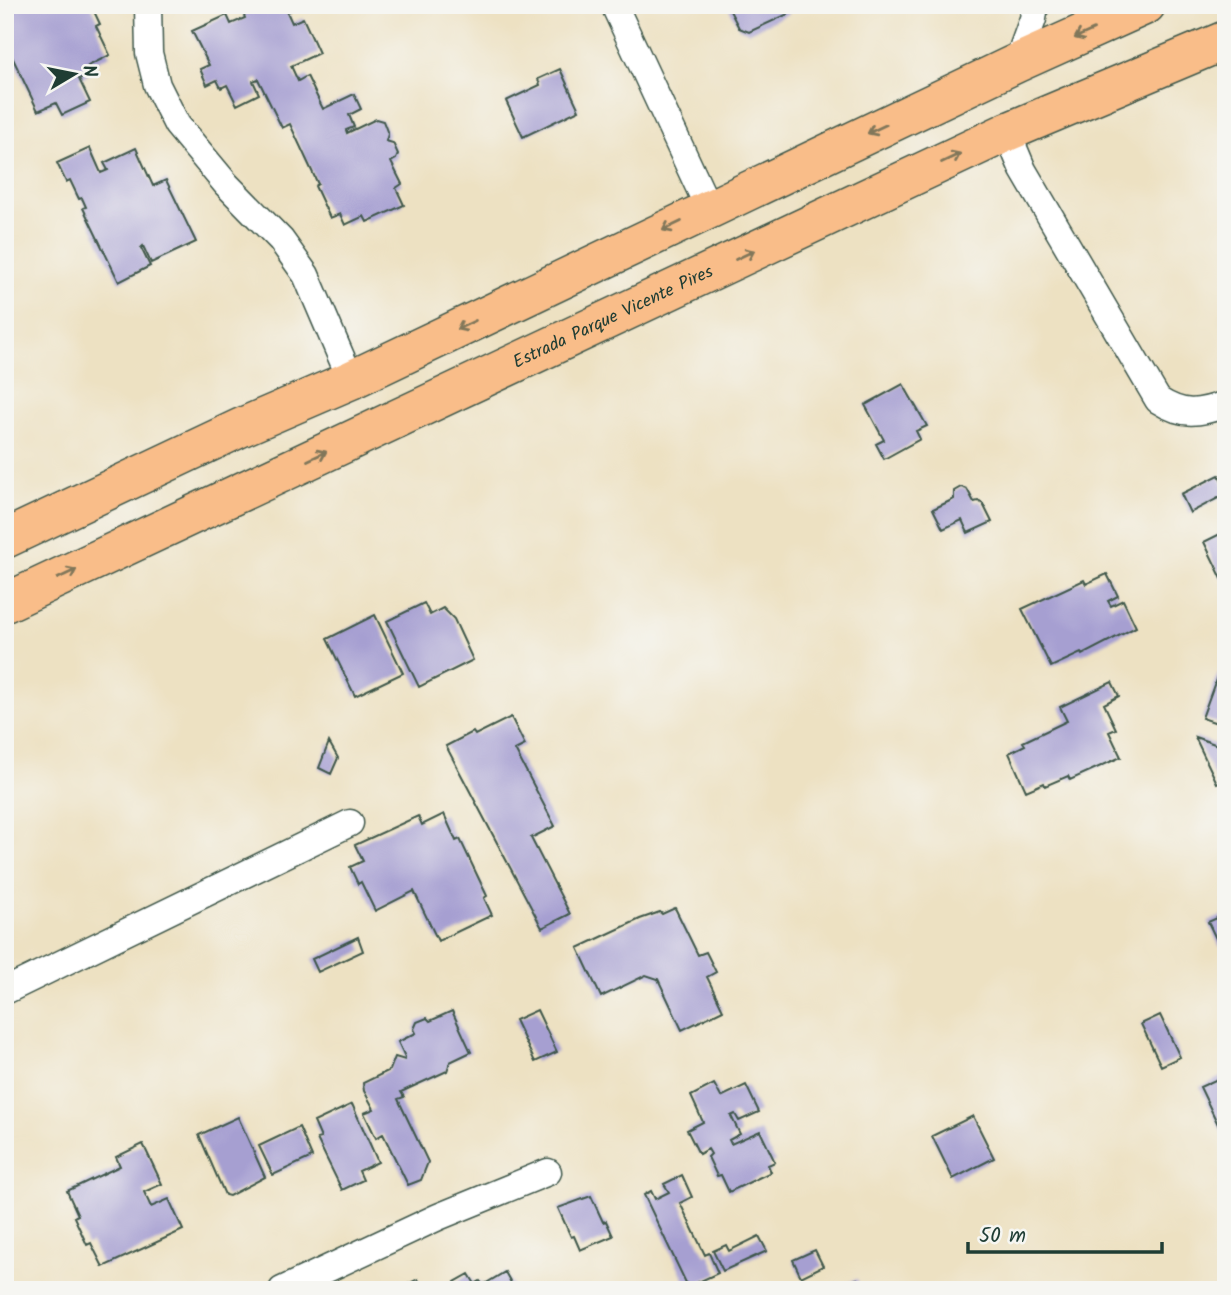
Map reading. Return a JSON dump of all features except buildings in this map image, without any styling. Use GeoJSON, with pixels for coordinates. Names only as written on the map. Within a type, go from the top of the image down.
{"type":"FeatureCollection","features":[{"type":"Feature","properties":{"kind":"main road"},"geometry":{"type":"LineString","coordinates":[[5,539],[242,427],[351,380],[1129,8]]}},
{"type":"Feature","properties":{"kind":"main road","name":"Estrada Parque Vicente Pires"},"geometry":{"type":"LineString","coordinates":[[5,603],[1007,132],[1226,40]]}},
{"type":"Feature","properties":{"kind":"main road"},"geometry":{"type":"LineString","coordinates":[[242,427],[255,431],[266,440],[273,451],[271,478]]}},
{"type":"Feature","properties":{"kind":"street"},"geometry":{"type":"LineString","coordinates":[[148,5],[149,53],[157,85],[177,125],[226,184],[281,240],[306,275],[351,380]]}},
{"type":"Feature","properties":{"kind":"street"},"geometry":{"type":"LineString","coordinates":[[614,5],[709,209]]}},
{"type":"Feature","properties":{"kind":"street"},"geometry":{"type":"LineString","coordinates":[[1017,63],[1035,5]]}},
{"type":"Feature","properties":{"kind":"street"},"geometry":{"type":"LineString","coordinates":[[1007,132],[1023,170],[1158,400],[1174,411],[1189,413],[1226,404]]}},
{"type":"Feature","properties":{"kind":"street"},"geometry":{"type":"LineString","coordinates":[[5,991],[350,823]]}},
{"type":"Feature","properties":{"kind":"street"},"geometry":{"type":"LineString","coordinates":[[282,1290],[438,1217],[548,1172]]}}]}
